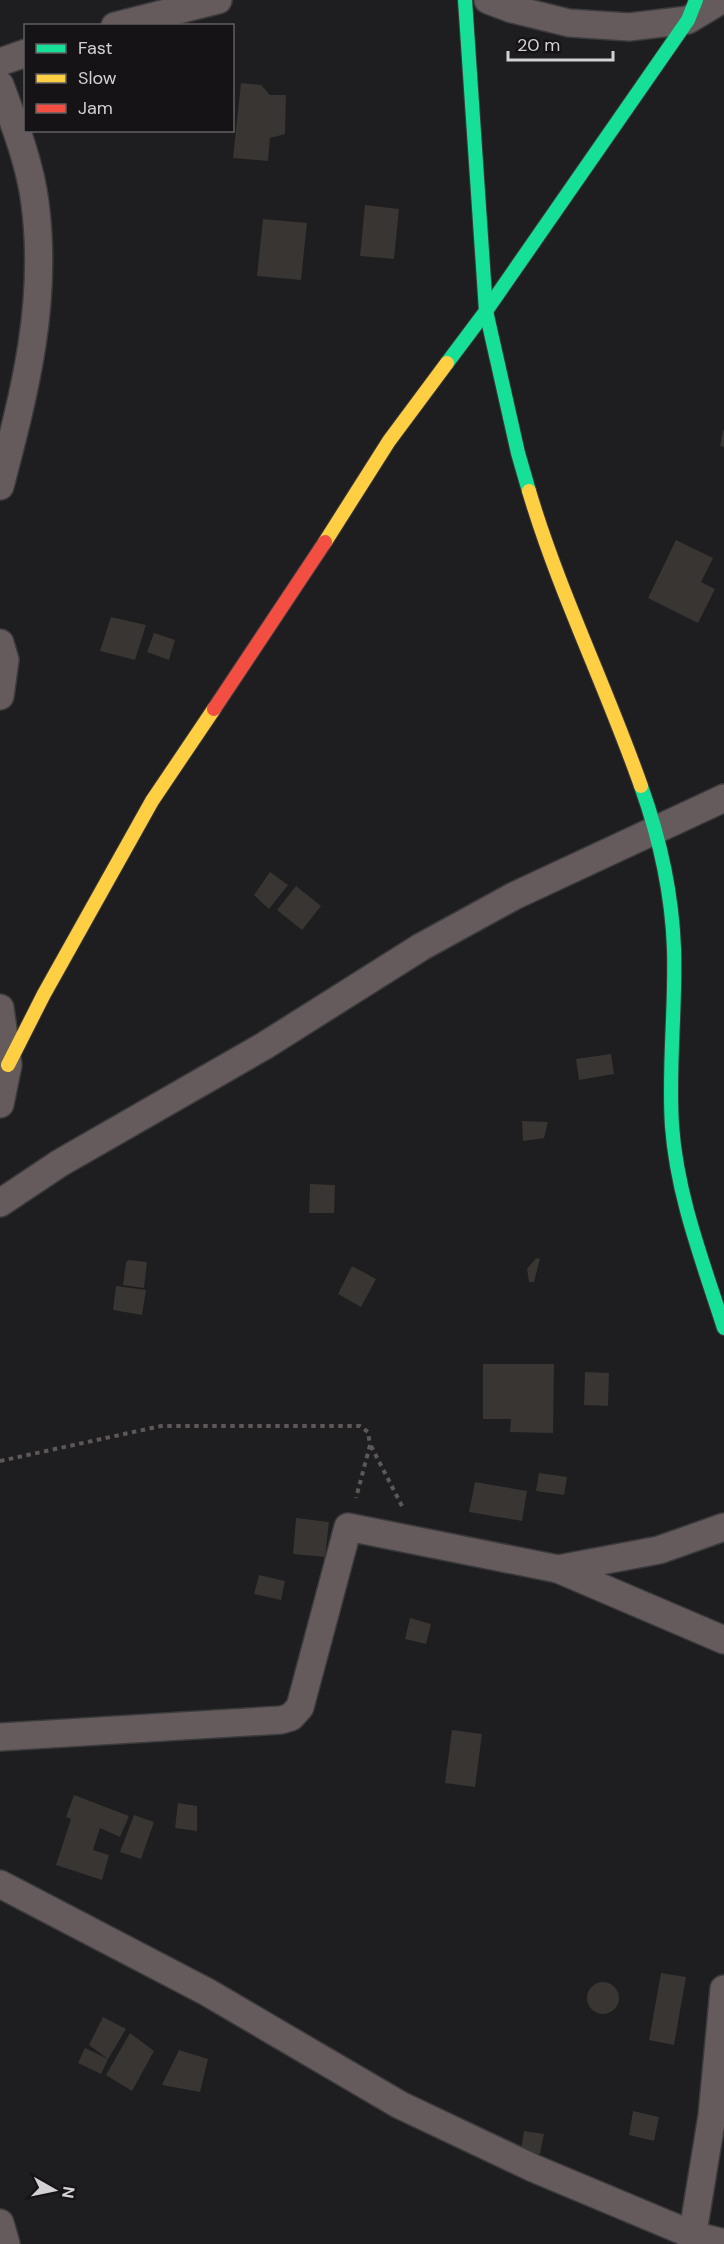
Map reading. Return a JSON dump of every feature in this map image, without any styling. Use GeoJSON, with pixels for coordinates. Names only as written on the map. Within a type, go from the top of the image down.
{"type":"FeatureCollection","features":[{"type":"Feature","properties":{"kind":"street"},"geometry":{"type":"LineString","coordinates":[[122,24],[218,0]]}},
{"type":"Feature","properties":{"kind":"street"},"geometry":{"type":"LineString","coordinates":[[465,0],[486,311],[518,453],[543,538],[576,625],[619,724],[656,828],[669,890],[674,950],[672,1126],[682,1194],[724,1328]]}},
{"type":"Feature","properties":{"kind":"street"},"geometry":{"type":"LineString","coordinates":[[488,0],[512,9],[569,23],[629,27],[721,0]]}},
{"type":"Feature","properties":{"kind":"street"},"geometry":{"type":"LineString","coordinates":[[0,1104],[8,1065],[44,994],[152,801],[300,581],[389,441],[486,311],[692,10]]}},
{"type":"Feature","properties":{"kind":"street"},"geometry":{"type":"LineString","coordinates":[[0,62],[24,54]]}},
{"type":"Feature","properties":{"kind":"street"},"geometry":{"type":"LineString","coordinates":[[0,86],[18,136],[35,202],[40,271],[34,343],[0,486]]}},
{"type":"Feature","properties":{"kind":"street"},"geometry":{"type":"LineString","coordinates":[[0,643],[5,660],[0,696]]}},
{"type":"Feature","properties":{"kind":"street"},"geometry":{"type":"LineString","coordinates":[[0,1203],[60,1163],[264,1046],[421,947],[514,896],[724,798]]}},
{"type":"Feature","properties":{"kind":"street"},"geometry":{"type":"LineString","coordinates":[[0,1008],[8,1065]]}},
{"type":"Feature","properties":{"kind":"street"},"geometry":{"type":"LineString","coordinates":[[0,1737],[291,1718],[300,1707],[348,1527],[558,1569],[724,1640]]}},
{"type":"Feature","properties":{"kind":"street"},"geometry":{"type":"LineString","coordinates":[[558,1569],[659,1550],[724,1527]]}},
{"type":"Feature","properties":{"kind":"street"},"geometry":{"type":"LineString","coordinates":[[0,1884],[207,1992],[399,2105],[692,2239],[724,2243]]}},
{"type":"Feature","properties":{"kind":"street"},"geometry":{"type":"LineString","coordinates":[[692,2239],[711,2116],[724,1989]]}},
{"type":"Feature","properties":{"kind":"street"},"geometry":{"type":"LineString","coordinates":[[0,2223],[6,2244]]}},
{"type":"Feature","properties":{"kind":"path"},"geometry":{"type":"LineString","coordinates":[[0,1461],[161,1425],[360,1426],[368,1432],[370,1445],[421,1541]]}},
{"type":"Feature","properties":{"kind":"path"},"geometry":{"type":"LineString","coordinates":[[348,1527],[370,1445]]}},
{"type":"Feature","properties":{"kind":"building"},"geometry":{"type":"Polygon","coordinates":[[[241,83],[261,85],[270,95],[286,95],[285,134],[270,138],[268,161],[233,158],[241,83]]]}},
{"type":"Feature","properties":{"kind":"building"},"geometry":{"type":"Polygon","coordinates":[[[365,205],[399,209],[394,259],[360,256],[365,205]]]}},
{"type":"Feature","properties":{"kind":"building"},"geometry":{"type":"Polygon","coordinates":[[[263,219],[307,223],[301,280],[257,276],[263,219]]]}},
{"type":"Feature","properties":{"kind":"building"},"geometry":{"type":"Polygon","coordinates":[[[724,430],[724,447],[720,446],[724,430]]]}},
{"type":"Feature","properties":{"kind":"building"},"geometry":{"type":"Polygon","coordinates":[[[676,540],[713,558],[701,582],[715,589],[698,623],[648,598],[676,540]]]}},
{"type":"Feature","properties":{"kind":"building"},"geometry":{"type":"Polygon","coordinates":[[[111,617],[146,625],[135,660],[100,651],[111,617]]]}},
{"type":"Feature","properties":{"kind":"building"},"geometry":{"type":"Polygon","coordinates":[[[154,633],[175,640],[169,660],[147,652],[154,633]]]}},
{"type":"Feature","properties":{"kind":"building"},"geometry":{"type":"Polygon","coordinates":[[[270,872],[288,885],[269,909],[254,895],[270,872]]]}},
{"type":"Feature","properties":{"kind":"building"},"geometry":{"type":"Polygon","coordinates":[[[296,886],[321,906],[302,930],[277,910],[296,886]]]}},
{"type":"Feature","properties":{"kind":"building"},"geometry":{"type":"Polygon","coordinates":[[[611,1054],[614,1074],[579,1080],[576,1059],[611,1054]]]}},
{"type":"Feature","properties":{"kind":"building"},"geometry":{"type":"Polygon","coordinates":[[[522,1121],[548,1122],[544,1138],[523,1141],[522,1121]]]}},
{"type":"Feature","properties":{"kind":"building"},"geometry":{"type":"Polygon","coordinates":[[[310,1184],[335,1185],[334,1213],[309,1213],[310,1184]]]}},
{"type":"Feature","properties":{"kind":"building"},"geometry":{"type":"Polygon","coordinates":[[[536,1258],[540,1259],[534,1282],[529,1282],[527,1269],[536,1258]]]}},
{"type":"Feature","properties":{"kind":"building"},"geometry":{"type":"Polygon","coordinates":[[[129,1260],[147,1262],[144,1288],[123,1285],[126,1262],[129,1260]]]}},
{"type":"Feature","properties":{"kind":"building"},"geometry":{"type":"Polygon","coordinates":[[[352,1266],[376,1279],[361,1307],[338,1294],[352,1266]]]}},
{"type":"Feature","properties":{"kind":"building"},"geometry":{"type":"Polygon","coordinates":[[[116,1286],[146,1290],[142,1315],[113,1310],[116,1286]]]}},
{"type":"Feature","properties":{"kind":"building"},"geometry":{"type":"Polygon","coordinates":[[[483,1364],[554,1364],[553,1433],[510,1432],[511,1419],[483,1419],[483,1364]]]}},
{"type":"Feature","properties":{"kind":"building"},"geometry":{"type":"Polygon","coordinates":[[[585,1372],[609,1373],[608,1406],[584,1405],[585,1372]]]}},
{"type":"Feature","properties":{"kind":"building"},"geometry":{"type":"Polygon","coordinates":[[[539,1473],[567,1477],[564,1495],[536,1491],[539,1473]]]}},
{"type":"Feature","properties":{"kind":"building"},"geometry":{"type":"Polygon","coordinates":[[[475,1482],[527,1491],[522,1521],[469,1512],[475,1482]]]}},
{"type":"Feature","properties":{"kind":"building"},"geometry":{"type":"Polygon","coordinates":[[[296,1518],[329,1522],[325,1557],[293,1554],[296,1518]]]}},
{"type":"Feature","properties":{"kind":"building"},"geometry":{"type":"Polygon","coordinates":[[[259,1575],[285,1581],[281,1600],[254,1594],[259,1575]]]}},
{"type":"Feature","properties":{"kind":"building"},"geometry":{"type":"Polygon","coordinates":[[[410,1618],[431,1624],[426,1644],[405,1639],[410,1618]]]}},
{"type":"Feature","properties":{"kind":"building"},"geometry":{"type":"Polygon","coordinates":[[[452,1730],[482,1734],[475,1787],[445,1783],[452,1730]]]}},
{"type":"Feature","properties":{"kind":"building"},"geometry":{"type":"Polygon","coordinates":[[[74,1795],[129,1816],[120,1837],[100,1828],[93,1850],[109,1855],[102,1880],[56,1865],[71,1819],[66,1817],[74,1795]]]}},
{"type":"Feature","properties":{"kind":"building"},"geometry":{"type":"Polygon","coordinates":[[[178,1803],[197,1806],[197,1831],[175,1828],[178,1803]]]}},
{"type":"Feature","properties":{"kind":"building"},"geometry":{"type":"Polygon","coordinates":[[[134,1815],[154,1822],[141,1859],[120,1852],[134,1815]]]}},
{"type":"Feature","properties":{"kind":"building"},"geometry":{"type":"Polygon","coordinates":[[[661,1973],[686,1977],[674,2045],[649,2040],[661,1973]]]}},
{"type":"Feature","properties":{"kind":"building"},"geometry":{"type":"Polygon","coordinates":[[[603,1982],[615,1986],[619,1998],[615,2010],[603,2014],[591,2010],[587,1998],[591,1986],[603,1982]]]}},
{"type":"Feature","properties":{"kind":"building"},"geometry":{"type":"Polygon","coordinates":[[[103,2017],[126,2029],[108,2059],[89,2045],[103,2017]]]}},
{"type":"Feature","properties":{"kind":"building"},"geometry":{"type":"Polygon","coordinates":[[[130,2033],[154,2051],[132,2091],[106,2075],[130,2033]]]}},
{"type":"Feature","properties":{"kind":"building"},"geometry":{"type":"Polygon","coordinates":[[[85,2048],[108,2059],[101,2074],[78,2063],[85,2048]]]}},
{"type":"Feature","properties":{"kind":"building"},"geometry":{"type":"Polygon","coordinates":[[[179,2050],[208,2059],[200,2092],[162,2085],[179,2050]]]}},
{"type":"Feature","properties":{"kind":"building"},"geometry":{"type":"Polygon","coordinates":[[[633,2111],[659,2117],[654,2141],[629,2135],[633,2111]]]}},
{"type":"Feature","properties":{"kind":"building"},"geometry":{"type":"Polygon","coordinates":[[[524,2131],[544,2134],[540,2154],[521,2151],[524,2131]]]}},
{"type":"Feature","properties":{"kind":"traffic: fast"},"geometry":{"type":"LineString","coordinates":[[465,0],[486,311],[518,453],[529,491]]}},
{"type":"Feature","properties":{"kind":"traffic: fast"},"geometry":{"type":"LineString","coordinates":[[447,363],[486,311],[688,20],[696,0]]}},
{"type":"Feature","properties":{"kind":"traffic: fast"},"geometry":{"type":"LineString","coordinates":[[641,786],[664,866],[673,928],[671,1104],[675,1152],[685,1203],[724,1328]]}},
{"type":"Feature","properties":{"kind":"traffic: slow"},"geometry":{"type":"LineString","coordinates":[[325,542],[389,441],[447,363]]}},
{"type":"Feature","properties":{"kind":"traffic: slow"},"geometry":{"type":"LineString","coordinates":[[529,491],[554,566],[641,786]]}},
{"type":"Feature","properties":{"kind":"traffic: slow"},"geometry":{"type":"LineString","coordinates":[[8,1065],[44,994],[152,801],[214,709]]}},
{"type":"Feature","properties":{"kind":"traffic: jam"},"geometry":{"type":"LineString","coordinates":[[214,709],[325,542]]}}]}
